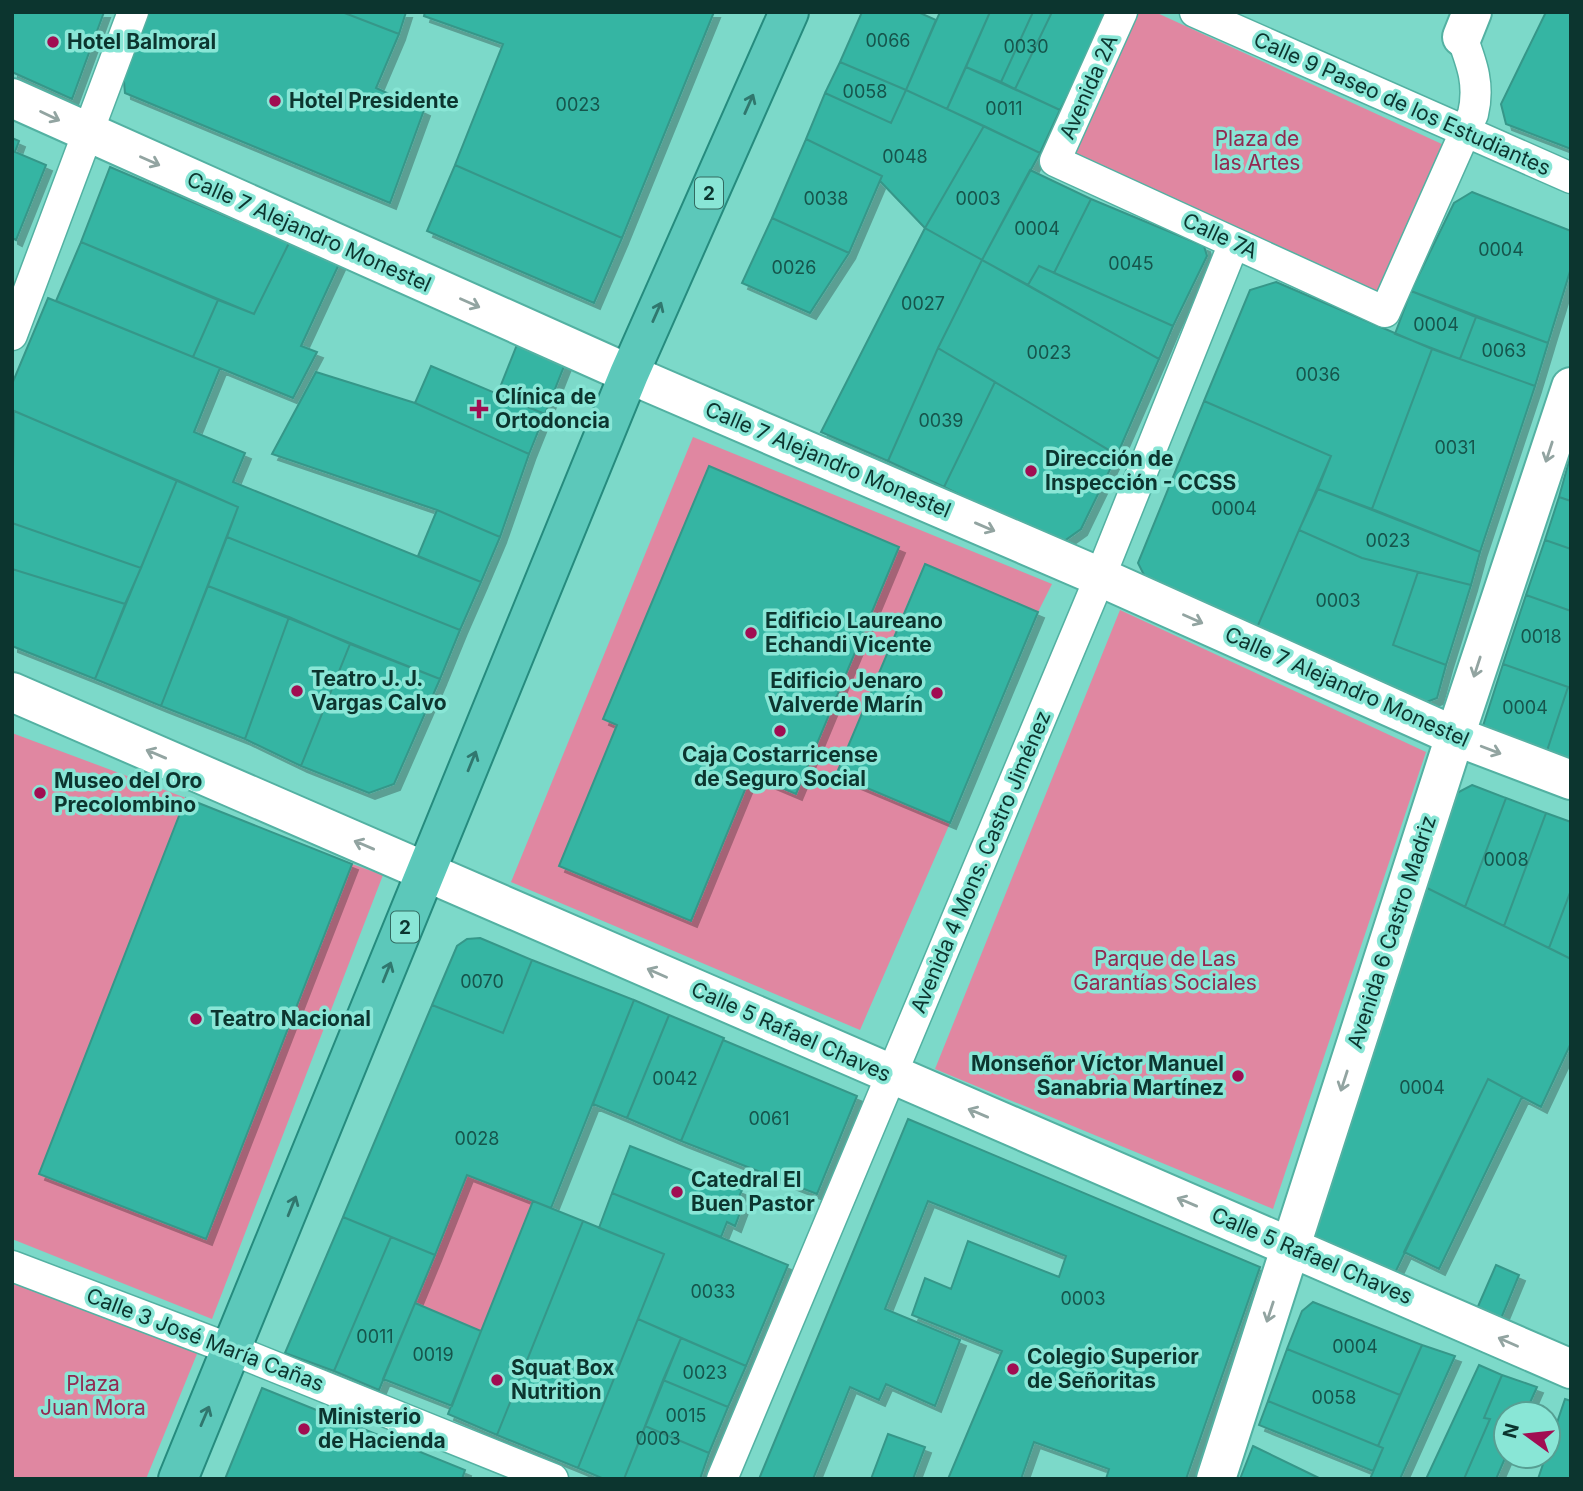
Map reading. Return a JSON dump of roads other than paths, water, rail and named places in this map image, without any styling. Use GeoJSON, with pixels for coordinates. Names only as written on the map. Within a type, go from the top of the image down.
{"type":"FeatureCollection","features":[{"type":"Feature","properties":{"kind":"highway","name":"2"},"geometry":{"type":"LineString","coordinates":[[178,1479],[233,1350],[629,374],[789,12]]}},
{"type":"Feature","properties":{"kind":"street"},"geometry":{"type":"LineString","coordinates":[[12,335],[133,12]]}},
{"type":"Feature","properties":{"kind":"street","name":"Avenida 2A"},"geometry":{"type":"LineString","coordinates":[[1055,161],[1122,12]]}},
{"type":"Feature","properties":{"kind":"street","name":"Calle 9 Paseo de los Estudiantes"},"geometry":{"type":"LineString","coordinates":[[1195,12],[1571,178]]}},
{"type":"Feature","properties":{"kind":"street"},"geometry":{"type":"LineString","coordinates":[[1466,131],[1477,97],[1467,25]]}},
{"type":"Feature","properties":{"kind":"street","name":"Calle 7 Alejandro Monestel"},"geometry":{"type":"LineString","coordinates":[[12,98],[87,134],[629,374],[1100,577],[1455,736],[1571,780]]}},
{"type":"Feature","properties":{"kind":"street","name":"Calle 7A"},"geometry":{"type":"LineString","coordinates":[[1055,161],[1385,312],[1466,131]]}},
{"type":"Feature","properties":{"kind":"street","name":"Avenida 4 Mons. Castro Jiménez"},"geometry":{"type":"LineString","coordinates":[[722,1479],[1100,577],[1234,243]]}},
{"type":"Feature","properties":{"kind":"street","name":"Avenida 6 Castro Madriz"},"geometry":{"type":"LineString","coordinates":[[1216,1479],[1455,736],[1571,387]]}},
{"type":"Feature","properties":{"kind":"street","name":"Calle 5 Rafael Chaves"},"geometry":{"type":"LineString","coordinates":[[12,692],[892,1077],[1571,1369]]}},
{"type":"Feature","properties":{"kind":"street","name":"Calle 3 José María Cañas"},"geometry":{"type":"LineString","coordinates":[[12,1266],[233,1350],[554,1479]]}},
{"type":"Feature","properties":{"kind":"place","name":"Hotel Balmoral"},"geometry":{"type":"Point","coordinates":[53,42]}},
{"type":"Feature","properties":{"kind":"place","name":"Hotel Presidente"},"geometry":{"type":"Point","coordinates":[275,101]}},
{"type":"Feature","properties":{"kind":"place","name":"Clínica de Ortodoncia"},"geometry":{"type":"Point","coordinates":[479,409]}},
{"type":"Feature","properties":{"kind":"place","name":"Dirección de Inspección - CCSS"},"geometry":{"type":"Point","coordinates":[1031,471]}},
{"type":"Feature","properties":{"kind":"place","name":"Edificio Laureano Echandi Vicente"},"geometry":{"type":"Point","coordinates":[751,633]}},
{"type":"Feature","properties":{"kind":"place","name":"Teatro J. J. Vargas Calvo"},"geometry":{"type":"Point","coordinates":[297,691]}},
{"type":"Feature","properties":{"kind":"place","name":"Edificio Jenaro Valverde Marín"},"geometry":{"type":"Point","coordinates":[937,693]}},
{"type":"Feature","properties":{"kind":"place","name":"Caja Costarricense de Seguro Social"},"geometry":{"type":"Point","coordinates":[780,731]}},
{"type":"Feature","properties":{"kind":"place","name":"Museo del Oro Precolombino"},"geometry":{"type":"Point","coordinates":[40,793]}},
{"type":"Feature","properties":{"kind":"place","name":"Teatro Nacional"},"geometry":{"type":"Point","coordinates":[196,1019]}},
{"type":"Feature","properties":{"kind":"place","name":"Monseñor Víctor Manuel Sanabria Martínez"},"geometry":{"type":"Point","coordinates":[1238,1076]}},
{"type":"Feature","properties":{"kind":"place","name":"Catedral El Buen Pastor"},"geometry":{"type":"Point","coordinates":[677,1192]}},
{"type":"Feature","properties":{"kind":"place","name":"Colegio Superior de Señoritas"},"geometry":{"type":"Point","coordinates":[1013,1369]}},
{"type":"Feature","properties":{"kind":"place","name":"Squat Box Nutrition"},"geometry":{"type":"Point","coordinates":[497,1380]}},
{"type":"Feature","properties":{"kind":"place","name":"Ministerio de Hacienda"},"geometry":{"type":"Point","coordinates":[304,1429]}},
{"type":"Feature","properties":{"kind":"park label","name":"Plaza de las Artes"},"geometry":{"type":"Point","coordinates":[1257,151]}},
{"type":"Feature","properties":{"kind":"park label","name":"Parque de Las Garantías Sociales"},"geometry":{"type":"Point","coordinates":[1165,971]}},
{"type":"Feature","properties":{"kind":"park label","name":"Plaza Juan Mora"},"geometry":{"type":"Point","coordinates":[93,1396]}}]}
